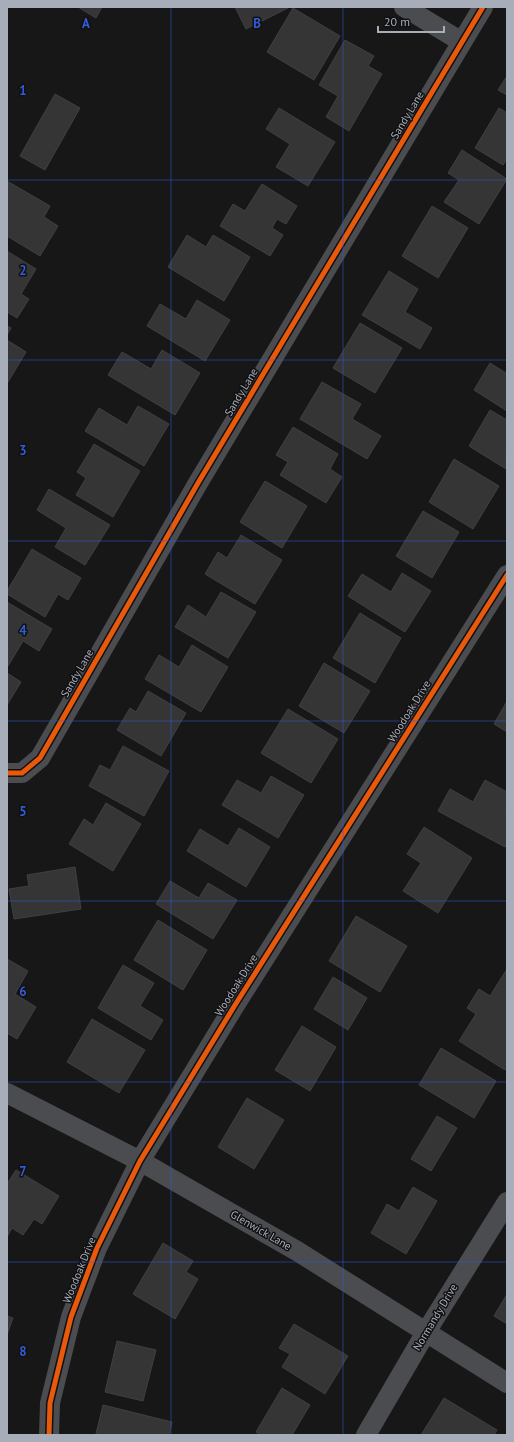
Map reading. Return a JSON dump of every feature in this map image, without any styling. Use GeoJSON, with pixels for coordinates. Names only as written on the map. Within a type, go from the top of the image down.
{"type":"FeatureCollection","features":[{"type":"Feature","properties":{"kind":"street"},"geometry":{"type":"LineString","coordinates":[[404,7],[462,42]]}},
{"type":"Feature","properties":{"kind":"street","name":"Sandy Lane"},"geometry":{"type":"LineString","coordinates":[[7,773],[22,773],[40,758],[202,477],[483,7]]}},
{"type":"Feature","properties":{"kind":"street","name":"Woodoak Drive"},"geometry":{"type":"LineString","coordinates":[[49,1435],[50,1403],[70,1317],[97,1248],[140,1161],[235,1005],[507,575]]}},
{"type":"Feature","properties":{"kind":"street","name":"Glenwick Lane"},"geometry":{"type":"LineString","coordinates":[[7,1093],[140,1161],[297,1251],[507,1383]]}},
{"type":"Feature","properties":{"kind":"street","name":"Normandy Drive"},"geometry":{"type":"LineString","coordinates":[[366,1435],[426,1332],[507,1202]]}},
{"type":"Feature","properties":{"kind":"building"},"geometry":{"type":"Polygon","coordinates":[[[78,7],[102,7],[96,18],[78,7]]]}},
{"type":"Feature","properties":{"kind":"building"},"geometry":{"type":"Polygon","coordinates":[[[235,7],[287,7],[288,8],[246,29],[235,7]]]}},
{"type":"Feature","properties":{"kind":"building"},"geometry":{"type":"Polygon","coordinates":[[[293,8],[340,36],[314,80],[267,52],[293,8]]]}},
{"type":"Feature","properties":{"kind":"building"},"geometry":{"type":"Polygon","coordinates":[[[345,40],[374,56],[368,66],[382,74],[349,131],[326,117],[338,96],[319,85],[345,40]]]}},
{"type":"Feature","properties":{"kind":"building"},"geometry":{"type":"Polygon","coordinates":[[[507,76],[507,95],[498,90],[507,76]]]}},
{"type":"Feature","properties":{"kind":"building"},"geometry":{"type":"Polygon","coordinates":[[[55,94],[80,108],[45,170],[20,156],[55,94]]]}},
{"type":"Feature","properties":{"kind":"building"},"geometry":{"type":"Polygon","coordinates":[[[279,108],[335,142],[308,186],[276,167],[290,144],[266,129],[279,108]]]}},
{"type":"Feature","properties":{"kind":"building"},"geometry":{"type":"Polygon","coordinates":[[[499,108],[507,113],[507,159],[503,165],[475,148],[499,108]]]}},
{"type":"Feature","properties":{"kind":"building"},"geometry":{"type":"Polygon","coordinates":[[[462,150],[507,179],[479,224],[444,202],[459,180],[448,173],[462,150]]]}},
{"type":"Feature","properties":{"kind":"building"},"geometry":{"type":"Polygon","coordinates":[[[7,181],[50,206],[44,217],[58,226],[40,256],[7,236],[7,181]]]}},
{"type":"Feature","properties":{"kind":"building"},"geometry":{"type":"Polygon","coordinates":[[[262,184],[297,206],[286,224],[277,219],[272,228],[283,235],[270,256],[220,226],[233,204],[245,211],[262,184]]]}},
{"type":"Feature","properties":{"kind":"building"},"geometry":{"type":"Polygon","coordinates":[[[432,206],[468,228],[438,278],[402,256],[432,206]]]}},
{"type":"Feature","properties":{"kind":"building"},"geometry":{"type":"Polygon","coordinates":[[[187,235],[206,247],[213,235],[250,257],[224,301],[168,267],[187,235]]]}},
{"type":"Feature","properties":{"kind":"building"},"geometry":{"type":"Polygon","coordinates":[[[7,251],[36,269],[21,294],[29,299],[17,318],[7,312],[7,251]]]}},
{"type":"Feature","properties":{"kind":"building"},"geometry":{"type":"Polygon","coordinates":[[[389,271],[418,289],[405,312],[432,328],[420,349],[362,315],[389,271]]]}},
{"type":"Feature","properties":{"kind":"building"},"geometry":{"type":"Polygon","coordinates":[[[197,300],[230,320],[205,361],[147,326],[160,304],[186,319],[197,300]]]}},
{"type":"Feature","properties":{"kind":"building"},"geometry":{"type":"Polygon","coordinates":[[[360,323],[402,348],[375,393],[333,368],[360,323]]]}},
{"type":"Feature","properties":{"kind":"building"},"geometry":{"type":"Polygon","coordinates":[[[7,326],[11,328],[7,335],[7,326]]]}},
{"type":"Feature","properties":{"kind":"building"},"geometry":{"type":"Polygon","coordinates":[[[7,340],[26,352],[8,382],[7,381],[7,340]]]}},
{"type":"Feature","properties":{"kind":"building"},"geometry":{"type":"Polygon","coordinates":[[[162,350],[200,373],[175,415],[108,375],[122,352],[151,369],[162,350]]]}},
{"type":"Feature","properties":{"kind":"building"},"geometry":{"type":"Polygon","coordinates":[[[490,363],[506,373],[507,372],[507,411],[474,390],[490,363]]]}},
{"type":"Feature","properties":{"kind":"building"},"geometry":{"type":"Polygon","coordinates":[[[322,382],[361,404],[352,419],[381,436],[367,459],[300,419],[322,382]]]}},
{"type":"Feature","properties":{"kind":"building"},"geometry":{"type":"Polygon","coordinates":[[[138,406],[169,424],[144,466],[85,431],[99,408],[127,425],[138,406]]]}},
{"type":"Feature","properties":{"kind":"building"},"geometry":{"type":"Polygon","coordinates":[[[490,410],[507,420],[506,469],[469,446],[490,410]]]}},
{"type":"Feature","properties":{"kind":"building"},"geometry":{"type":"Polygon","coordinates":[[[293,427],[338,454],[330,469],[342,477],[326,503],[280,475],[288,462],[276,455],[293,427]]]}},
{"type":"Feature","properties":{"kind":"building"},"geometry":{"type":"Polygon","coordinates":[[[94,444],[140,471],[113,517],[76,495],[86,478],[77,472],[94,444]]]}},
{"type":"Feature","properties":{"kind":"building"},"geometry":{"type":"Polygon","coordinates":[[[454,459],[499,486],[473,529],[429,502],[454,459]]]}},
{"type":"Feature","properties":{"kind":"building"},"geometry":{"type":"Polygon","coordinates":[[[265,481],[307,506],[282,548],[240,522],[265,481]]]}},
{"type":"Feature","properties":{"kind":"building"},"geometry":{"type":"Polygon","coordinates":[[[49,489],[110,525],[85,565],[55,547],[66,528],[37,510],[49,489]]]}},
{"type":"Feature","properties":{"kind":"building"},"geometry":{"type":"Polygon","coordinates":[[[423,511],[459,532],[432,578],[396,556],[423,511]]]}},
{"type":"Feature","properties":{"kind":"building"},"geometry":{"type":"Polygon","coordinates":[[[241,535],[282,560],[255,604],[205,574],[218,552],[227,558],[241,535]]]}},
{"type":"Feature","properties":{"kind":"building"},"geometry":{"type":"Polygon","coordinates":[[[32,549],[81,578],[68,600],[58,594],[45,617],[7,594],[7,591],[32,549]]]}},
{"type":"Feature","properties":{"kind":"building"},"geometry":{"type":"Polygon","coordinates":[[[402,573],[431,591],[405,632],[348,596],[362,574],[391,592],[402,573]]]}},
{"type":"Feature","properties":{"kind":"building"},"geometry":{"type":"Polygon","coordinates":[[[221,592],[256,612],[228,658],[175,627],[188,605],[206,617],[221,592]]]}},
{"type":"Feature","properties":{"kind":"building"},"geometry":{"type":"Polygon","coordinates":[[[7,602],[52,629],[39,651],[23,641],[8,666],[7,602]]]}},
{"type":"Feature","properties":{"kind":"building"},"geometry":{"type":"Polygon","coordinates":[[[360,613],[401,638],[375,683],[333,658],[360,613]]]}},
{"type":"Feature","properties":{"kind":"building"},"geometry":{"type":"Polygon","coordinates":[[[192,645],[228,667],[201,712],[145,679],[159,655],[179,667],[192,645]]]}},
{"type":"Feature","properties":{"kind":"building"},"geometry":{"type":"Polygon","coordinates":[[[324,663],[370,691],[344,733],[299,706],[324,663]]]}},
{"type":"Feature","properties":{"kind":"building"},"geometry":{"type":"Polygon","coordinates":[[[7,673],[21,682],[7,705],[7,673]]]}},
{"type":"Feature","properties":{"kind":"building"},"geometry":{"type":"Polygon","coordinates":[[[148,691],[186,713],[161,756],[117,730],[130,708],[136,712],[148,691]]]}},
{"type":"Feature","properties":{"kind":"building"},"geometry":{"type":"Polygon","coordinates":[[[507,701],[507,732],[494,724],[507,701]]]}},
{"type":"Feature","properties":{"kind":"building"},"geometry":{"type":"Polygon","coordinates":[[[288,709],[338,739],[311,783],[261,753],[288,709]]]}},
{"type":"Feature","properties":{"kind":"building"},"geometry":{"type":"Polygon","coordinates":[[[123,746],[169,771],[144,816],[89,786],[100,765],[110,770],[123,746]]]}},
{"type":"Feature","properties":{"kind":"building"},"geometry":{"type":"Polygon","coordinates":[[[271,776],[304,795],[278,838],[222,805],[237,780],[261,793],[271,776]]]}},
{"type":"Feature","properties":{"kind":"building"},"geometry":{"type":"Polygon","coordinates":[[[485,780],[507,792],[507,811],[505,814],[507,815],[507,843],[505,847],[438,811],[450,789],[473,802],[485,780]]]}},
{"type":"Feature","properties":{"kind":"building"},"geometry":{"type":"Polygon","coordinates":[[[106,803],[141,824],[113,871],[69,844],[84,819],[93,825],[106,803]]]}},
{"type":"Feature","properties":{"kind":"building"},"geometry":{"type":"Polygon","coordinates":[[[424,827],[472,858],[438,913],[403,891],[421,863],[407,854],[424,827]]]}},
{"type":"Feature","properties":{"kind":"building"},"geometry":{"type":"Polygon","coordinates":[[[239,828],[270,847],[246,887],[187,851],[200,829],[228,846],[239,828]]]}},
{"type":"Feature","properties":{"kind":"building"},"geometry":{"type":"Polygon","coordinates":[[[75,867],[81,909],[14,919],[9,889],[29,886],[27,875],[75,867]]]}},
{"type":"Feature","properties":{"kind":"building"},"geometry":{"type":"Polygon","coordinates":[[[170,881],[199,898],[208,883],[237,900],[213,939],[156,904],[170,881]]]}},
{"type":"Feature","properties":{"kind":"building"},"geometry":{"type":"Polygon","coordinates":[[[356,916],[407,946],[380,992],[329,961],[356,916]]]}},
{"type":"Feature","properties":{"kind":"building"},"geometry":{"type":"Polygon","coordinates":[[[158,920],[207,950],[183,990],[134,960],[158,920]]]}},
{"type":"Feature","properties":{"kind":"building"},"geometry":{"type":"Polygon","coordinates":[[[7,959],[28,971],[15,994],[36,1007],[17,1039],[7,1033],[7,959]]]}},
{"type":"Feature","properties":{"kind":"building"},"geometry":{"type":"Polygon","coordinates":[[[123,965],[154,983],[140,1006],[163,1020],[151,1040],[98,1008],[123,965]]]}},
{"type":"Feature","properties":{"kind":"building"},"geometry":{"type":"Polygon","coordinates":[[[507,969],[507,1067],[505,1070],[459,1041],[476,1014],[467,1008],[479,989],[490,996],[507,969]]]}},
{"type":"Feature","properties":{"kind":"building"},"geometry":{"type":"Polygon","coordinates":[[[333,977],[367,998],[348,1030],[314,1009],[333,977]]]}},
{"type":"Feature","properties":{"kind":"building"},"geometry":{"type":"Polygon","coordinates":[[[92,1019],[145,1050],[119,1093],[67,1062],[92,1019]]]}},
{"type":"Feature","properties":{"kind":"building"},"geometry":{"type":"Polygon","coordinates":[[[302,1026],[336,1047],[310,1091],[275,1070],[302,1026]]]}},
{"type":"Feature","properties":{"kind":"building"},"geometry":{"type":"Polygon","coordinates":[[[441,1048],[496,1081],[474,1118],[419,1085],[441,1048]]]}},
{"type":"Feature","properties":{"kind":"building"},"geometry":{"type":"Polygon","coordinates":[[[247,1098],[284,1120],[254,1169],[218,1147],[247,1098]]]}},
{"type":"Feature","properties":{"kind":"building"},"geometry":{"type":"Polygon","coordinates":[[[437,1116],[457,1128],[431,1171],[411,1159],[437,1116]]]}},
{"type":"Feature","properties":{"kind":"building"},"geometry":{"type":"Polygon","coordinates":[[[16,1170],[59,1196],[42,1224],[34,1219],[23,1235],[12,1228],[7,1237],[7,1184],[16,1170]]]}},
{"type":"Feature","properties":{"kind":"building"},"geometry":{"type":"Polygon","coordinates":[[[413,1187],[437,1201],[406,1254],[371,1233],[387,1204],[399,1211],[413,1187]]]}},
{"type":"Feature","properties":{"kind":"building"},"geometry":{"type":"Polygon","coordinates":[[[163,1243],[193,1261],[186,1272],[198,1279],[175,1319],[133,1294],[163,1243]]]}},
{"type":"Feature","properties":{"kind":"building"},"geometry":{"type":"Polygon","coordinates":[[[507,1294],[507,1324],[494,1316],[507,1294]]]}},
{"type":"Feature","properties":{"kind":"building"},"geometry":{"type":"Polygon","coordinates":[[[7,1316],[13,1318],[7,1335],[7,1316]]]}},
{"type":"Feature","properties":{"kind":"building"},"geometry":{"type":"Polygon","coordinates":[[[294,1324],[348,1356],[325,1394],[282,1367],[290,1354],[279,1348],[294,1324]]]}},
{"type":"Feature","properties":{"kind":"building"},"geometry":{"type":"Polygon","coordinates":[[[117,1341],[156,1350],[143,1401],[105,1392],[117,1341]]]}},
{"type":"Feature","properties":{"kind":"building"},"geometry":{"type":"Polygon","coordinates":[[[282,1388],[310,1405],[292,1435],[261,1435],[256,1432],[282,1388]]]}},
{"type":"Feature","properties":{"kind":"building"},"geometry":{"type":"Polygon","coordinates":[[[444,1398],[497,1430],[494,1435],[421,1435],[444,1398]]]}},
{"type":"Feature","properties":{"kind":"building"},"geometry":{"type":"Polygon","coordinates":[[[103,1405],[172,1422],[169,1435],[96,1434],[103,1405]]]}},
{"type":"Feature","properties":{"kind":"cycle path"},"geometry":{"type":"LineString","coordinates":[[7,773],[22,773],[40,758],[198,483],[483,7]]}},
{"type":"Feature","properties":{"kind":"cycle path"},"geometry":{"type":"LineString","coordinates":[[49,1435],[50,1403],[71,1317],[97,1248],[140,1161],[235,1005],[507,575]]}}]}
